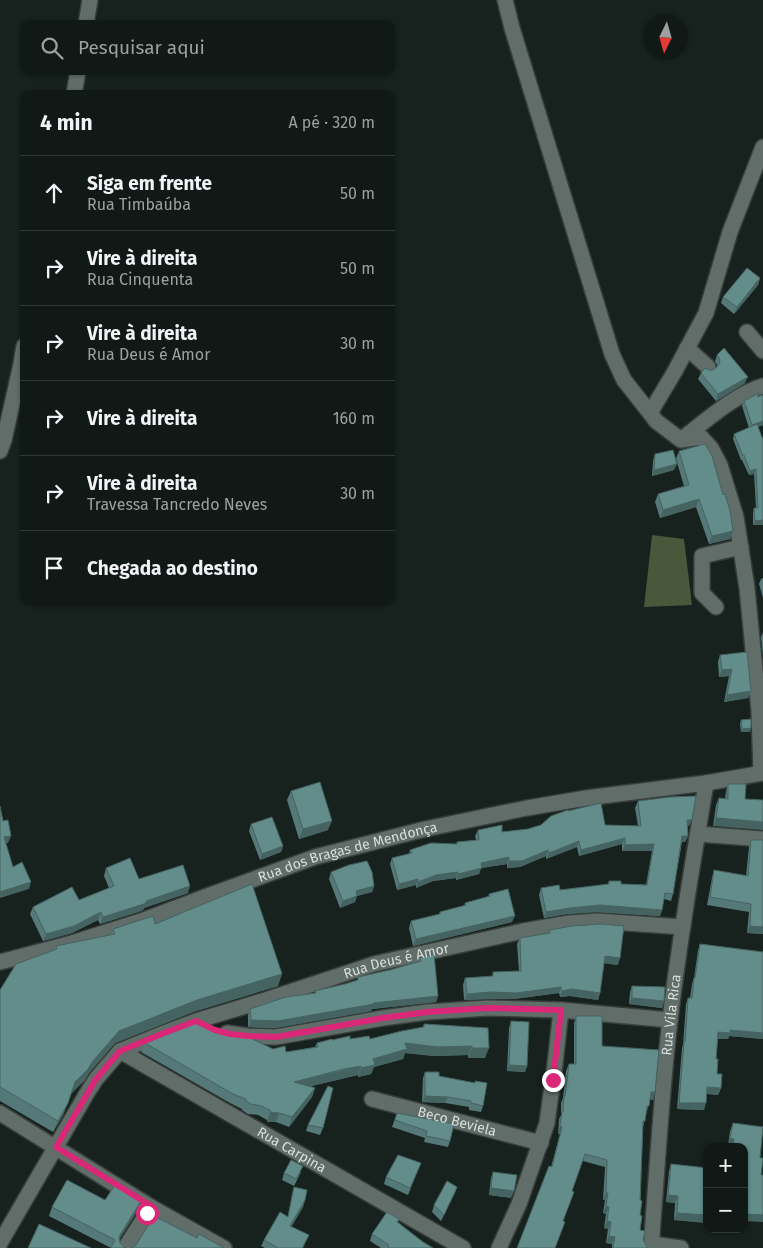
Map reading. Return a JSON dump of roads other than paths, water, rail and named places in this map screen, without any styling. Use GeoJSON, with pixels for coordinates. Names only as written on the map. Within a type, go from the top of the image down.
{"type":"FeatureCollection","features":[{"type":"Feature","properties":{"kind":"street"},"geometry":{"type":"LineString","coordinates":[[87,20],[90,0]]}},
{"type":"Feature","properties":{"kind":"street"},"geometry":{"type":"LineString","coordinates":[[505,0],[612,354],[624,380],[656,420],[681,440],[701,437],[720,465],[736,517],[748,588],[762,773]]}},
{"type":"Feature","properties":{"kind":"street"},"geometry":{"type":"LineString","coordinates":[[75,90],[77,75]]}},
{"type":"Feature","properties":{"kind":"street"},"geometry":{"type":"LineString","coordinates":[[650,413],[706,313],[730,232],[763,147]]}},
{"type":"Feature","properties":{"kind":"street"},"geometry":{"type":"LineString","coordinates":[[747,332],[763,351]]}},
{"type":"Feature","properties":{"kind":"street"},"geometry":{"type":"LineString","coordinates":[[687,348],[708,367]]}},
{"type":"Feature","properties":{"kind":"street"},"geometry":{"type":"LineString","coordinates":[[0,451],[20,368]]}},
{"type":"Feature","properties":{"kind":"street"},"geometry":{"type":"LineString","coordinates":[[681,440],[751,390],[763,386]]}},
{"type":"Feature","properties":{"kind":"street"},"geometry":{"type":"LineString","coordinates":[[716,606],[702,593],[699,549],[741,547]]}},
{"type":"Feature","properties":{"kind":"street","name":"Rua dos Bragas de Mendonça"},"geometry":{"type":"LineString","coordinates":[[1,963],[141,921],[210,894],[315,857],[425,829],[586,798],[706,783],[762,773]]}},
{"type":"Feature","properties":{"kind":"street","name":"Rua Vila Rica"},"geometry":{"type":"LineString","coordinates":[[651,1246],[670,1020],[706,783]]}},
{"type":"Feature","properties":{"kind":"street"},"geometry":{"type":"LineString","coordinates":[[698,834],[763,839]]}},
{"type":"Feature","properties":{"kind":"street","name":"Rua Deus é Amor"},"geometry":{"type":"LineString","coordinates":[[120,1051],[196,1021],[374,964],[523,931],[569,923],[598,921],[683,927]]}},
{"type":"Feature","properties":{"kind":"street"},"geometry":{"type":"LineString","coordinates":[[196,1021],[215,1030],[230,1034],[276,1037],[383,1018],[427,1012],[488,1008],[561,1010],[670,1020]]}},
{"type":"Feature","properties":{"kind":"street"},"geometry":{"type":"LineString","coordinates":[[499,1248],[519,1204],[547,1123],[561,1010]]}},
{"type":"Feature","properties":{"kind":"street"},"geometry":{"type":"LineString","coordinates":[[0,1243],[96,1079],[120,1051]]}},
{"type":"Feature","properties":{"kind":"street","name":"Rua Carpina"},"geometry":{"type":"LineString","coordinates":[[120,1051],[463,1248]]}},
{"type":"Feature","properties":{"kind":"street","name":"Beco Beviela"},"geometry":{"type":"LineString","coordinates":[[372,1099],[541,1142]]}},
{"type":"Feature","properties":{"kind":"street"},"geometry":{"type":"LineString","coordinates":[[0,1113],[151,1206],[224,1248]]}},
{"type":"Feature","properties":{"kind":"street"},"geometry":{"type":"LineString","coordinates":[[125,1248],[151,1206]]}},
{"type":"Feature","properties":{"kind":"street"},"geometry":{"type":"LineString","coordinates":[[651,1246],[681,1248]]}}]}
